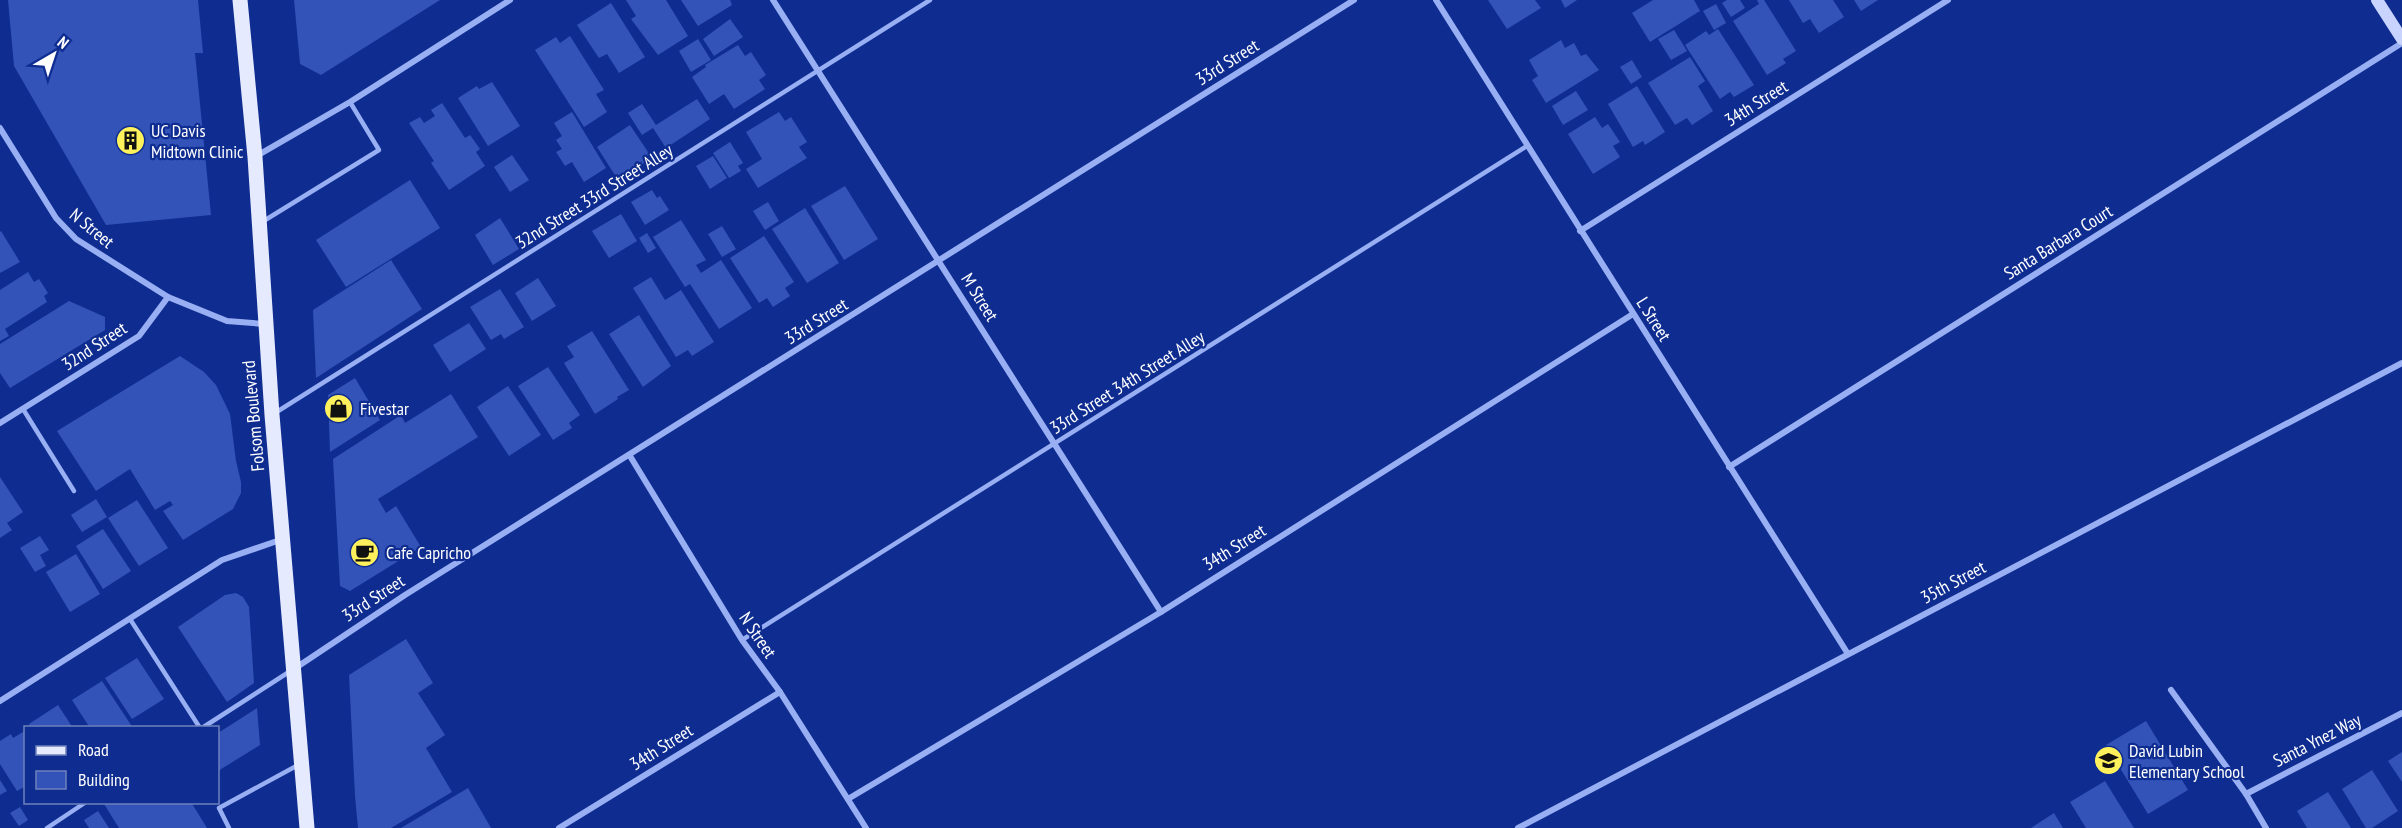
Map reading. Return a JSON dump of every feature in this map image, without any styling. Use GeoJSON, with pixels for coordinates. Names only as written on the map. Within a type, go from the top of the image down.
{"type":"FeatureCollection","features":[{"type":"Feature","properties":{"kind":"main road","name":"Folsom Boulevard"},"geometry":{"type":"LineString","coordinates":[[240,0],[255,157],[272,415],[307,828]]}},
{"type":"Feature","properties":{"kind":"main road"},"geometry":{"type":"LineString","coordinates":[[2377,0],[2402,41]]}},
{"type":"Feature","properties":{"kind":"street"},"geometry":{"type":"LineString","coordinates":[[255,157],[350,102],[499,3],[510,0]]}},
{"type":"Feature","properties":{"kind":"street","name":"M Street"},"geometry":{"type":"LineString","coordinates":[[773,0],[1161,612]]}},
{"type":"Feature","properties":{"kind":"street","name":"33rd Street"},"geometry":{"type":"LineString","coordinates":[[294,669],[405,595],[1354,0]]}},
{"type":"Feature","properties":{"kind":"street","name":"L Street"},"geometry":{"type":"LineString","coordinates":[[1436,0],[1848,654]]}},
{"type":"Feature","properties":{"kind":"street","name":"34th Street"},"geometry":{"type":"LineString","coordinates":[[1580,231],[1948,0]]}},
{"type":"Feature","properties":{"kind":"street","name":"Santa Barbara Court"},"geometry":{"type":"LineString","coordinates":[[1729,466],[2402,41]]}},
{"type":"Feature","properties":{"kind":"street","name":"N Street"},"geometry":{"type":"LineString","coordinates":[[0,128],[66,230],[91,250],[168,297]]}},
{"type":"Feature","properties":{"kind":"street"},"geometry":{"type":"LineString","coordinates":[[168,297],[226,321],[265,324]]}},
{"type":"Feature","properties":{"kind":"street","name":"32nd Street"},"geometry":{"type":"LineString","coordinates":[[0,423],[139,336],[168,297]]}},
{"type":"Feature","properties":{"kind":"street","name":"34th Street"},"geometry":{"type":"LineString","coordinates":[[848,799],[1161,612],[1633,314]]}},
{"type":"Feature","properties":{"kind":"street","name":"35th Street"},"geometry":{"type":"LineString","coordinates":[[1518,828],[2402,363]]}},
{"type":"Feature","properties":{"kind":"street","name":"N Street"},"geometry":{"type":"LineString","coordinates":[[630,456],[742,640],[780,692],[866,828]]}},
{"type":"Feature","properties":{"kind":"street"},"geometry":{"type":"LineString","coordinates":[[0,701],[222,560],[283,538]]}},
{"type":"Feature","properties":{"kind":"street"},"geometry":{"type":"LineString","coordinates":[[2171,690],[2246,794],[2266,828]]}},
{"type":"Feature","properties":{"kind":"street","name":"34th Street"},"geometry":{"type":"LineString","coordinates":[[559,828],[780,692]]}},
{"type":"Feature","properties":{"kind":"street","name":"Santa Ynez Way"},"geometry":{"type":"LineString","coordinates":[[2246,794],[2402,713]]}},
{"type":"Feature","properties":{"kind":"lane","name":"32nd Street 33rd Street Alley"},"geometry":{"type":"LineString","coordinates":[[272,415],[930,0]]}},
{"type":"Feature","properties":{"kind":"lane"},"geometry":{"type":"LineString","coordinates":[[260,224],[379,150],[350,102]]}},
{"type":"Feature","properties":{"kind":"lane","name":"33rd Street 34th Street Alley"},"geometry":{"type":"LineString","coordinates":[[742,640],[1527,146]]}},
{"type":"Feature","properties":{"kind":"lane"},"geometry":{"type":"LineString","coordinates":[[23,409],[74,491]]}},
{"type":"Feature","properties":{"kind":"lane"},"geometry":{"type":"LineString","coordinates":[[130,619],[200,726]]}},
{"type":"Feature","properties":{"kind":"lane"},"geometry":{"type":"LineString","coordinates":[[204,726],[294,669]]}},
{"type":"Feature","properties":{"kind":"lane"},"geometry":{"type":"LineString","coordinates":[[230,828],[219,808],[303,762]]}},
{"type":"Feature","properties":{"kind":"lane"},"geometry":{"type":"LineString","coordinates":[[47,828],[83,804]]}},
{"type":"Feature","properties":{"kind":"building","name":"UC Davis Midtown Clinic"},"geometry":{"type":"Polygon","coordinates":[[[8,0],[198,0],[203,53],[195,53],[211,215],[106,225],[14,66],[8,0]]]}},
{"type":"Feature","properties":{"kind":"building"},"geometry":{"type":"Polygon","coordinates":[[[294,0],[440,0],[321,75],[300,64],[294,0]]]}},
{"type":"Feature","properties":{"kind":"building"},"geometry":{"type":"Polygon","coordinates":[[[626,0],[666,0],[688,36],[658,55],[631,19],[636,16],[626,0]]]}},
{"type":"Feature","properties":{"kind":"building"},"geometry":{"type":"Polygon","coordinates":[[[681,0],[730,0],[732,5],[698,26],[681,0]]]}},
{"type":"Feature","properties":{"kind":"building"},"geometry":{"type":"Polygon","coordinates":[[[1488,0],[1535,0],[1541,8],[1507,29],[1488,0]]]}},
{"type":"Feature","properties":{"kind":"building"},"geometry":{"type":"Polygon","coordinates":[[[1561,0],[1577,0],[1565,8],[1561,0]]]}},
{"type":"Feature","properties":{"kind":"building"},"geometry":{"type":"Polygon","coordinates":[[[1653,0],[1694,0],[1700,11],[1650,42],[1632,13],[1653,0]]]}},
{"type":"Feature","properties":{"kind":"building"},"geometry":{"type":"Polygon","coordinates":[[[1727,0],[1740,0],[1745,8],[1731,17],[1722,3],[1727,0]]]}},
{"type":"Feature","properties":{"kind":"building"},"geometry":{"type":"Polygon","coordinates":[[[1757,0],[1764,0],[1796,51],[1783,59],[1786,63],[1767,75],[1733,21],[1759,4],[1757,0]]]}},
{"type":"Feature","properties":{"kind":"building"},"geometry":{"type":"Polygon","coordinates":[[[1789,0],[1833,0],[1844,17],[1819,33],[1810,19],[1803,23],[1789,0]]]}},
{"type":"Feature","properties":{"kind":"building"},"geometry":{"type":"Polygon","coordinates":[[[1854,0],[1878,0],[1861,11],[1854,0]]]}},
{"type":"Feature","properties":{"kind":"building"},"geometry":{"type":"Polygon","coordinates":[[[611,3],[645,57],[619,73],[607,54],[599,58],[577,25],[611,3]]]}},
{"type":"Feature","properties":{"kind":"building"},"geometry":{"type":"Polygon","coordinates":[[[1716,4],[1726,23],[1714,30],[1703,11],[1716,4]]]}},
{"type":"Feature","properties":{"kind":"building"},"geometry":{"type":"Polygon","coordinates":[[[730,19],[743,37],[714,56],[703,39],[730,19]]]}},
{"type":"Feature","properties":{"kind":"building"},"geometry":{"type":"Polygon","coordinates":[[[1718,29],[1754,85],[1734,97],[1730,92],[1720,99],[1685,45],[1706,31],[1709,35],[1718,29]]]}},
{"type":"Feature","properties":{"kind":"building"},"geometry":{"type":"Polygon","coordinates":[[[1674,30],[1687,51],[1671,60],[1658,39],[1674,30]]]}},
{"type":"Feature","properties":{"kind":"building"},"geometry":{"type":"Polygon","coordinates":[[[570,36],[604,90],[596,94],[607,112],[584,127],[535,50],[556,37],[560,43],[570,36]]]}},
{"type":"Feature","properties":{"kind":"building"},"geometry":{"type":"Polygon","coordinates":[[[698,39],[711,60],[691,72],[679,51],[698,39]]]}},
{"type":"Feature","properties":{"kind":"building"},"geometry":{"type":"Polygon","coordinates":[[[1561,40],[1565,48],[1574,43],[1581,56],[1586,54],[1599,70],[1546,103],[1532,80],[1538,76],[1529,60],[1561,40]]]}},
{"type":"Feature","properties":{"kind":"building"},"geometry":{"type":"Polygon","coordinates":[[[738,45],[745,56],[751,52],[766,75],[759,80],[765,89],[734,109],[724,94],[709,104],[692,77],[706,67],[705,65],[738,45]]]}},
{"type":"Feature","properties":{"kind":"building"},"geometry":{"type":"Polygon","coordinates":[[[1690,57],[1705,81],[1698,86],[1713,111],[1692,125],[1687,118],[1675,125],[1648,83],[1690,57]]]}},
{"type":"Feature","properties":{"kind":"building"},"geometry":{"type":"Polygon","coordinates":[[[1632,60],[1642,77],[1631,84],[1620,67],[1632,60]]]}},
{"type":"Feature","properties":{"kind":"building"},"geometry":{"type":"Polygon","coordinates":[[[492,82],[520,126],[488,146],[458,98],[477,86],[479,89],[492,82]]]}},
{"type":"Feature","properties":{"kind":"building"},"geometry":{"type":"Polygon","coordinates":[[[1637,86],[1665,132],[1645,145],[1643,141],[1633,147],[1608,104],[1637,86]]]}},
{"type":"Feature","properties":{"kind":"building"},"geometry":{"type":"Polygon","coordinates":[[[1576,91],[1588,110],[1563,125],[1552,106],[1576,91]]]}},
{"type":"Feature","properties":{"kind":"building"},"geometry":{"type":"Polygon","coordinates":[[[697,99],[710,119],[666,148],[653,128],[642,135],[628,113],[642,104],[656,125],[697,99]]]}},
{"type":"Feature","properties":{"kind":"building"},"geometry":{"type":"Polygon","coordinates":[[[442,103],[465,138],[470,135],[480,149],[476,152],[485,166],[449,190],[431,163],[434,161],[409,123],[420,117],[424,123],[435,116],[431,110],[442,103]]]}},
{"type":"Feature","properties":{"kind":"building"},"geometry":{"type":"Polygon","coordinates":[[[572,112],[606,168],[584,182],[572,162],[565,166],[556,152],[562,149],[556,140],[562,136],[554,123],[572,112]]]}},
{"type":"Feature","properties":{"kind":"building"},"geometry":{"type":"Polygon","coordinates":[[[779,112],[785,121],[791,117],[807,142],[799,147],[807,158],[758,188],[746,169],[762,159],[746,132],[779,112]]]}},
{"type":"Feature","properties":{"kind":"building"},"geometry":{"type":"Polygon","coordinates":[[[1595,117],[1602,128],[1608,124],[1620,142],[1613,146],[1620,157],[1593,174],[1568,134],[1595,117]]]}},
{"type":"Feature","properties":{"kind":"building"},"geometry":{"type":"Polygon","coordinates":[[[630,125],[652,158],[618,180],[597,147],[630,125]]]}},
{"type":"Feature","properties":{"kind":"building"},"geometry":{"type":"Polygon","coordinates":[[[730,142],[743,163],[738,166],[741,171],[729,178],[713,153],[730,142]]]}},
{"type":"Feature","properties":{"kind":"building"},"geometry":{"type":"Polygon","coordinates":[[[512,155],[529,180],[510,192],[494,167],[512,155]]]}},
{"type":"Feature","properties":{"kind":"building"},"geometry":{"type":"Polygon","coordinates":[[[713,156],[727,178],[710,189],[696,166],[713,156]]]}},
{"type":"Feature","properties":{"kind":"building"},"geometry":{"type":"Polygon","coordinates":[[[410,180],[440,228],[346,287],[316,240],[410,180]]]}},
{"type":"Feature","properties":{"kind":"building"},"geometry":{"type":"Polygon","coordinates":[[[845,186],[878,239],[844,260],[811,206],[845,186]]]}},
{"type":"Feature","properties":{"kind":"building"},"geometry":{"type":"Polygon","coordinates":[[[652,190],[657,198],[660,196],[669,210],[645,225],[631,202],[652,190]]]}},
{"type":"Feature","properties":{"kind":"building"},"geometry":{"type":"Polygon","coordinates":[[[768,202],[779,221],[765,230],[753,211],[768,202]]]}},
{"type":"Feature","properties":{"kind":"building"},"geometry":{"type":"Polygon","coordinates":[[[805,208],[839,263],[807,283],[772,229],[805,208]]]}},
{"type":"Feature","properties":{"kind":"building"},"geometry":{"type":"Polygon","coordinates":[[[621,214],[637,241],[609,258],[592,231],[621,214]]]}},
{"type":"Feature","properties":{"kind":"building"},"geometry":{"type":"Polygon","coordinates":[[[500,218],[519,249],[493,265],[475,235],[500,218]]]}},
{"type":"Feature","properties":{"kind":"building"},"geometry":{"type":"Polygon","coordinates":[[[681,220],[706,260],[696,265],[701,273],[721,260],[752,308],[719,329],[690,284],[685,287],[653,237],[681,220]]]}},
{"type":"Feature","properties":{"kind":"building"},"geometry":{"type":"Polygon","coordinates":[[[722,226],[736,249],[722,257],[708,234],[722,226]]]}},
{"type":"Feature","properties":{"kind":"building"},"geometry":{"type":"Polygon","coordinates":[[[0,232],[20,262],[0,273],[0,232]]]}},
{"type":"Feature","properties":{"kind":"building"},"geometry":{"type":"Polygon","coordinates":[[[647,233],[656,248],[648,253],[639,238],[647,233]]]}},
{"type":"Feature","properties":{"kind":"building"},"geometry":{"type":"Polygon","coordinates":[[[764,236],[794,282],[785,288],[790,296],[773,307],[767,298],[759,303],[730,258],[764,236]]]}},
{"type":"Feature","properties":{"kind":"building"},"geometry":{"type":"Polygon","coordinates":[[[391,260],[422,309],[316,378],[313,310],[391,260]]]}},
{"type":"Feature","properties":{"kind":"building"},"geometry":{"type":"Polygon","coordinates":[[[28,272],[34,282],[39,279],[48,293],[44,296],[47,302],[5,329],[9,336],[0,341],[0,290],[28,272]]]}},
{"type":"Feature","properties":{"kind":"building"},"geometry":{"type":"Polygon","coordinates":[[[651,277],[665,300],[681,290],[714,342],[692,356],[688,350],[676,357],[633,288],[651,277]]]}},
{"type":"Feature","properties":{"kind":"building"},"geometry":{"type":"Polygon","coordinates":[[[538,278],[556,306],[532,321],[515,293],[538,278]]]}},
{"type":"Feature","properties":{"kind":"building"},"geometry":{"type":"Polygon","coordinates":[[[500,289],[524,327],[504,339],[501,334],[491,340],[470,307],[500,289]]]}},
{"type":"Feature","properties":{"kind":"building"},"geometry":{"type":"Polygon","coordinates":[[[69,301],[105,317],[105,330],[10,388],[0,373],[0,344],[69,301]]]}},
{"type":"Feature","properties":{"kind":"building"},"geometry":{"type":"Polygon","coordinates":[[[639,315],[671,366],[643,387],[609,334],[639,315]]]}},
{"type":"Feature","properties":{"kind":"building"},"geometry":{"type":"Polygon","coordinates":[[[469,323],[486,349],[450,372],[433,345],[469,323]]]}},
{"type":"Feature","properties":{"kind":"building"},"geometry":{"type":"Polygon","coordinates":[[[592,331],[629,390],[595,414],[564,363],[574,357],[567,346],[592,331]]]}},
{"type":"Feature","properties":{"kind":"building"},"geometry":{"type":"Polygon","coordinates":[[[180,356],[204,372],[216,385],[230,414],[241,482],[241,493],[233,509],[183,540],[163,511],[173,505],[170,501],[155,510],[130,469],[96,491],[57,431],[180,356]]]}},
{"type":"Feature","properties":{"kind":"building"},"geometry":{"type":"Polygon","coordinates":[[[548,367],[580,415],[569,423],[572,428],[553,440],[518,386],[548,367]]]}},
{"type":"Feature","properties":{"kind":"building"},"geometry":{"type":"Polygon","coordinates":[[[355,378],[380,420],[330,452],[328,395],[355,378]]]}},
{"type":"Feature","properties":{"kind":"building"},"geometry":{"type":"Polygon","coordinates":[[[508,386],[541,435],[509,456],[477,407],[508,386]]]}},
{"type":"Feature","properties":{"kind":"building"},"geometry":{"type":"Polygon","coordinates":[[[451,394],[478,437],[378,499],[386,513],[396,506],[421,547],[350,591],[340,586],[333,459],[401,415],[405,423],[451,394]]]}},
{"type":"Feature","properties":{"kind":"building"},"geometry":{"type":"Polygon","coordinates":[[[0,477],[23,512],[7,523],[12,530],[0,538],[0,477]]]}},
{"type":"Feature","properties":{"kind":"building"},"geometry":{"type":"Polygon","coordinates":[[[96,499],[107,517],[82,532],[71,515],[96,499]]]}},
{"type":"Feature","properties":{"kind":"building"},"geometry":{"type":"Polygon","coordinates":[[[137,500],[168,548],[139,566],[108,518],[137,500]]]}},
{"type":"Feature","properties":{"kind":"building"},"geometry":{"type":"Polygon","coordinates":[[[103,529],[131,571],[103,589],[76,546],[103,529]]]}},
{"type":"Feature","properties":{"kind":"building"},"geometry":{"type":"Polygon","coordinates":[[[40,536],[49,550],[40,555],[46,566],[35,572],[20,548],[40,536]]]}},
{"type":"Feature","properties":{"kind":"building"},"geometry":{"type":"Polygon","coordinates":[[[76,554],[100,594],[70,612],[46,572],[76,554]]]}},
{"type":"Feature","properties":{"kind":"building"},"geometry":{"type":"Polygon","coordinates":[[[236,593],[243,597],[249,607],[254,683],[227,702],[178,627],[225,595],[236,593]]]}},
{"type":"Feature","properties":{"kind":"building"},"geometry":{"type":"Polygon","coordinates":[[[406,639],[433,683],[418,693],[445,735],[426,748],[452,792],[391,828],[358,828],[349,675],[406,639]]]}},
{"type":"Feature","properties":{"kind":"building"},"geometry":{"type":"Polygon","coordinates":[[[137,658],[164,699],[132,719],[105,678],[137,658]]]}},
{"type":"Feature","properties":{"kind":"building"},"geometry":{"type":"Polygon","coordinates":[[[102,681],[132,726],[89,726],[72,700],[102,681]]]}},
{"type":"Feature","properties":{"kind":"building"},"geometry":{"type":"Polygon","coordinates":[[[58,705],[72,726],[30,726],[29,724],[58,705]]]}},
{"type":"Feature","properties":{"kind":"building"},"geometry":{"type":"Polygon","coordinates":[[[257,708],[260,745],[219,770],[219,732],[257,708]]]}},
{"type":"Feature","properties":{"kind":"building"},"geometry":{"type":"Polygon","coordinates":[[[2146,721],[2188,790],[2148,814],[2106,745],[2146,721]]]}},
{"type":"Feature","properties":{"kind":"building"},"geometry":{"type":"Polygon","coordinates":[[[24,733],[24,787],[17,791],[0,764],[0,741],[11,734],[13,738],[24,733]]]}},
{"type":"Feature","properties":{"kind":"building"},"geometry":{"type":"Polygon","coordinates":[[[2402,752],[2402,782],[2388,761],[2402,752]]]}},
{"type":"Feature","properties":{"kind":"building"},"geometry":{"type":"Polygon","coordinates":[[[2372,770],[2398,811],[2372,828],[2366,828],[2342,789],[2372,770]]]}},
{"type":"Feature","properties":{"kind":"building"},"geometry":{"type":"Polygon","coordinates":[[[0,780],[7,791],[0,795],[0,780]]]}},
{"type":"Feature","properties":{"kind":"building"},"geometry":{"type":"Polygon","coordinates":[[[2105,781],[2134,828],[2086,828],[2070,802],[2105,781]]]}},
{"type":"Feature","properties":{"kind":"building"},"geometry":{"type":"Polygon","coordinates":[[[468,788],[491,828],[401,828],[468,788]]]}},
{"type":"Feature","properties":{"kind":"building"},"geometry":{"type":"Polygon","coordinates":[[[2328,792],[2351,828],[2307,828],[2297,811],[2328,792]]]}},
{"type":"Feature","properties":{"kind":"building"},"geometry":{"type":"Polygon","coordinates":[[[104,804],[192,804],[207,828],[119,828],[104,804]]]}},
{"type":"Feature","properties":{"kind":"building"},"geometry":{"type":"Polygon","coordinates":[[[20,807],[28,820],[19,826],[10,813],[20,807]]]}},
{"type":"Feature","properties":{"kind":"building"},"geometry":{"type":"Polygon","coordinates":[[[98,811],[109,828],[89,828],[84,820],[98,811]]]}},
{"type":"Feature","properties":{"kind":"building"},"geometry":{"type":"Polygon","coordinates":[[[2054,813],[2063,828],[2031,828],[2054,813]]]}},
{"type":"Feature","properties":{"kind":"place","name":"UC Davis Midtown Clinic"},"geometry":{"type":"Point","coordinates":[130,140]}},
{"type":"Feature","properties":{"kind":"place","name":"Fivestar"},"geometry":{"type":"Point","coordinates":[339,408]}},
{"type":"Feature","properties":{"kind":"place","name":"Cafe Capricho"},"geometry":{"type":"Point","coordinates":[365,552]}},
{"type":"Feature","properties":{"kind":"place","name":"David Lubin Elementary School"},"geometry":{"type":"Point","coordinates":[2108,760]}}]}
